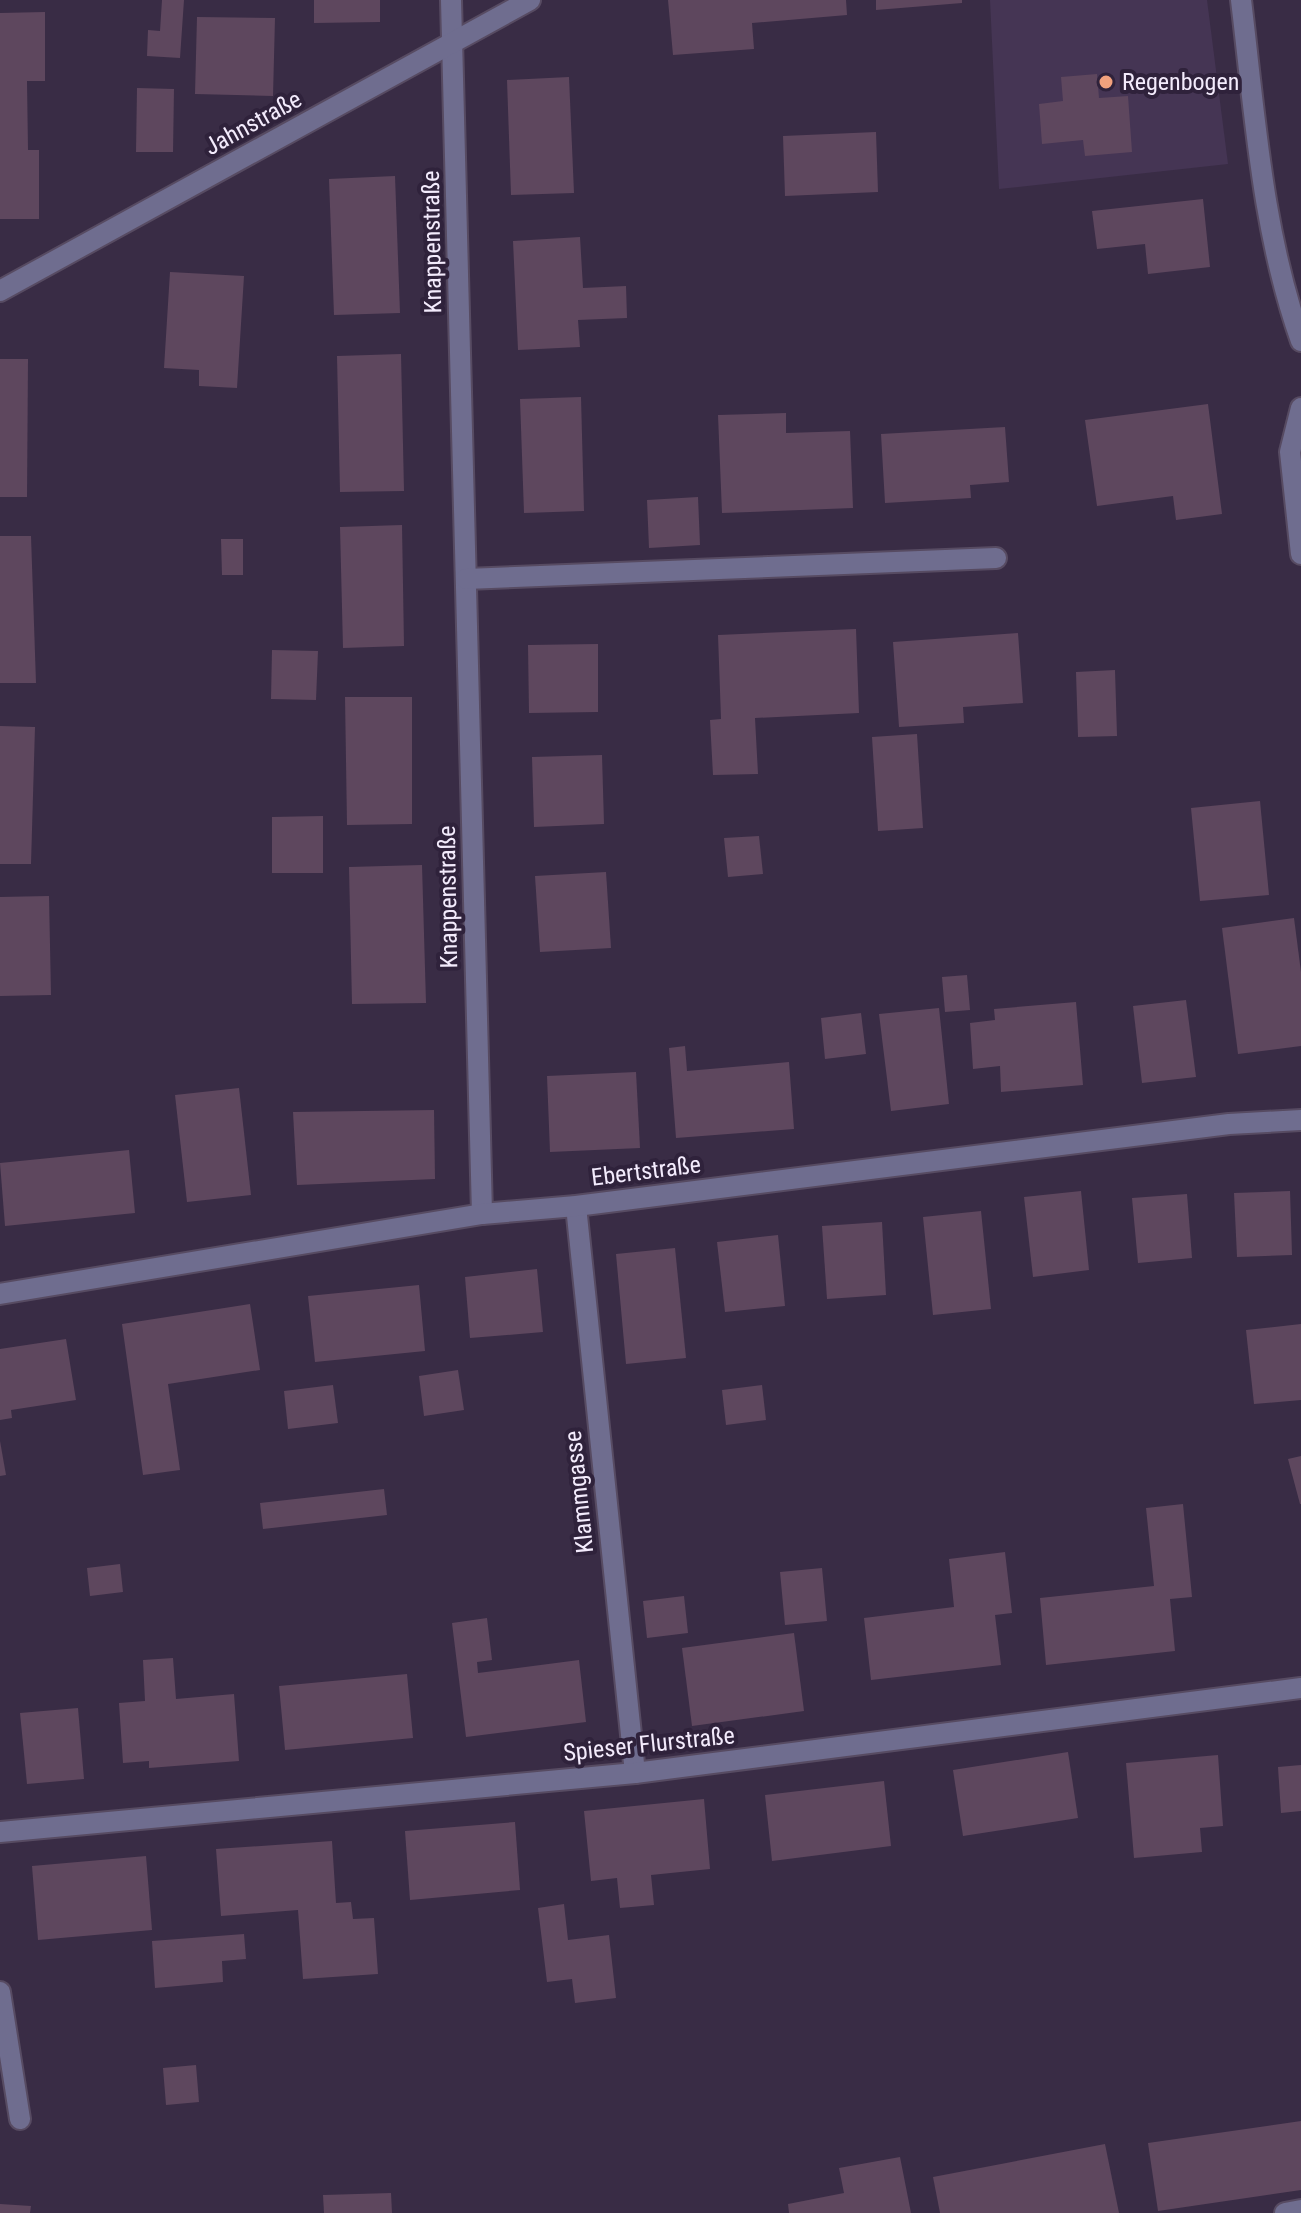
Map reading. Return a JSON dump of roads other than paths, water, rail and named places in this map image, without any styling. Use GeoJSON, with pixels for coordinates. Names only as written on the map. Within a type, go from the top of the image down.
{"type":"FeatureCollection","features":[{"type":"Feature","properties":{"kind":"street","name":"Knappenstraße"},"geometry":{"type":"LineString","coordinates":[[451,0],[482,1214]]}},
{"type":"Feature","properties":{"kind":"street","name":"Jahnstraße"},"geometry":{"type":"LineString","coordinates":[[0,291],[530,0]]}},
{"type":"Feature","properties":{"kind":"street"},"geometry":{"type":"LineString","coordinates":[[1241,0],[1262,189],[1301,341]]}},
{"type":"Feature","properties":{"kind":"street"},"geometry":{"type":"LineString","coordinates":[[1301,408],[1290,452],[1301,554]]}},
{"type":"Feature","properties":{"kind":"street"},"geometry":{"type":"LineString","coordinates":[[466,579],[996,558]]}},
{"type":"Feature","properties":{"kind":"street","name":"Ebertstraße"},"geometry":{"type":"LineString","coordinates":[[0,1294],[482,1214],[576,1206],[1229,1124],[1301,1120]]}},
{"type":"Feature","properties":{"kind":"street","name":"Klammgasse"},"geometry":{"type":"LineString","coordinates":[[576,1206],[635,1773]]}},
{"type":"Feature","properties":{"kind":"street","name":"Spieser Flurstraße"},"geometry":{"type":"LineString","coordinates":[[0,1832],[635,1773],[1301,1688]]}},
{"type":"Feature","properties":{"kind":"street"},"geometry":{"type":"LineString","coordinates":[[0,1992],[20,2119]]}},
{"type":"Feature","properties":{"kind":"street"},"geometry":{"type":"LineString","coordinates":[[1285,2213],[1301,2210]]}},
{"type":"Feature","properties":{"kind":"place","name":"Regenbogen"},"geometry":{"type":"Point","coordinates":[1106,82]}}]}
